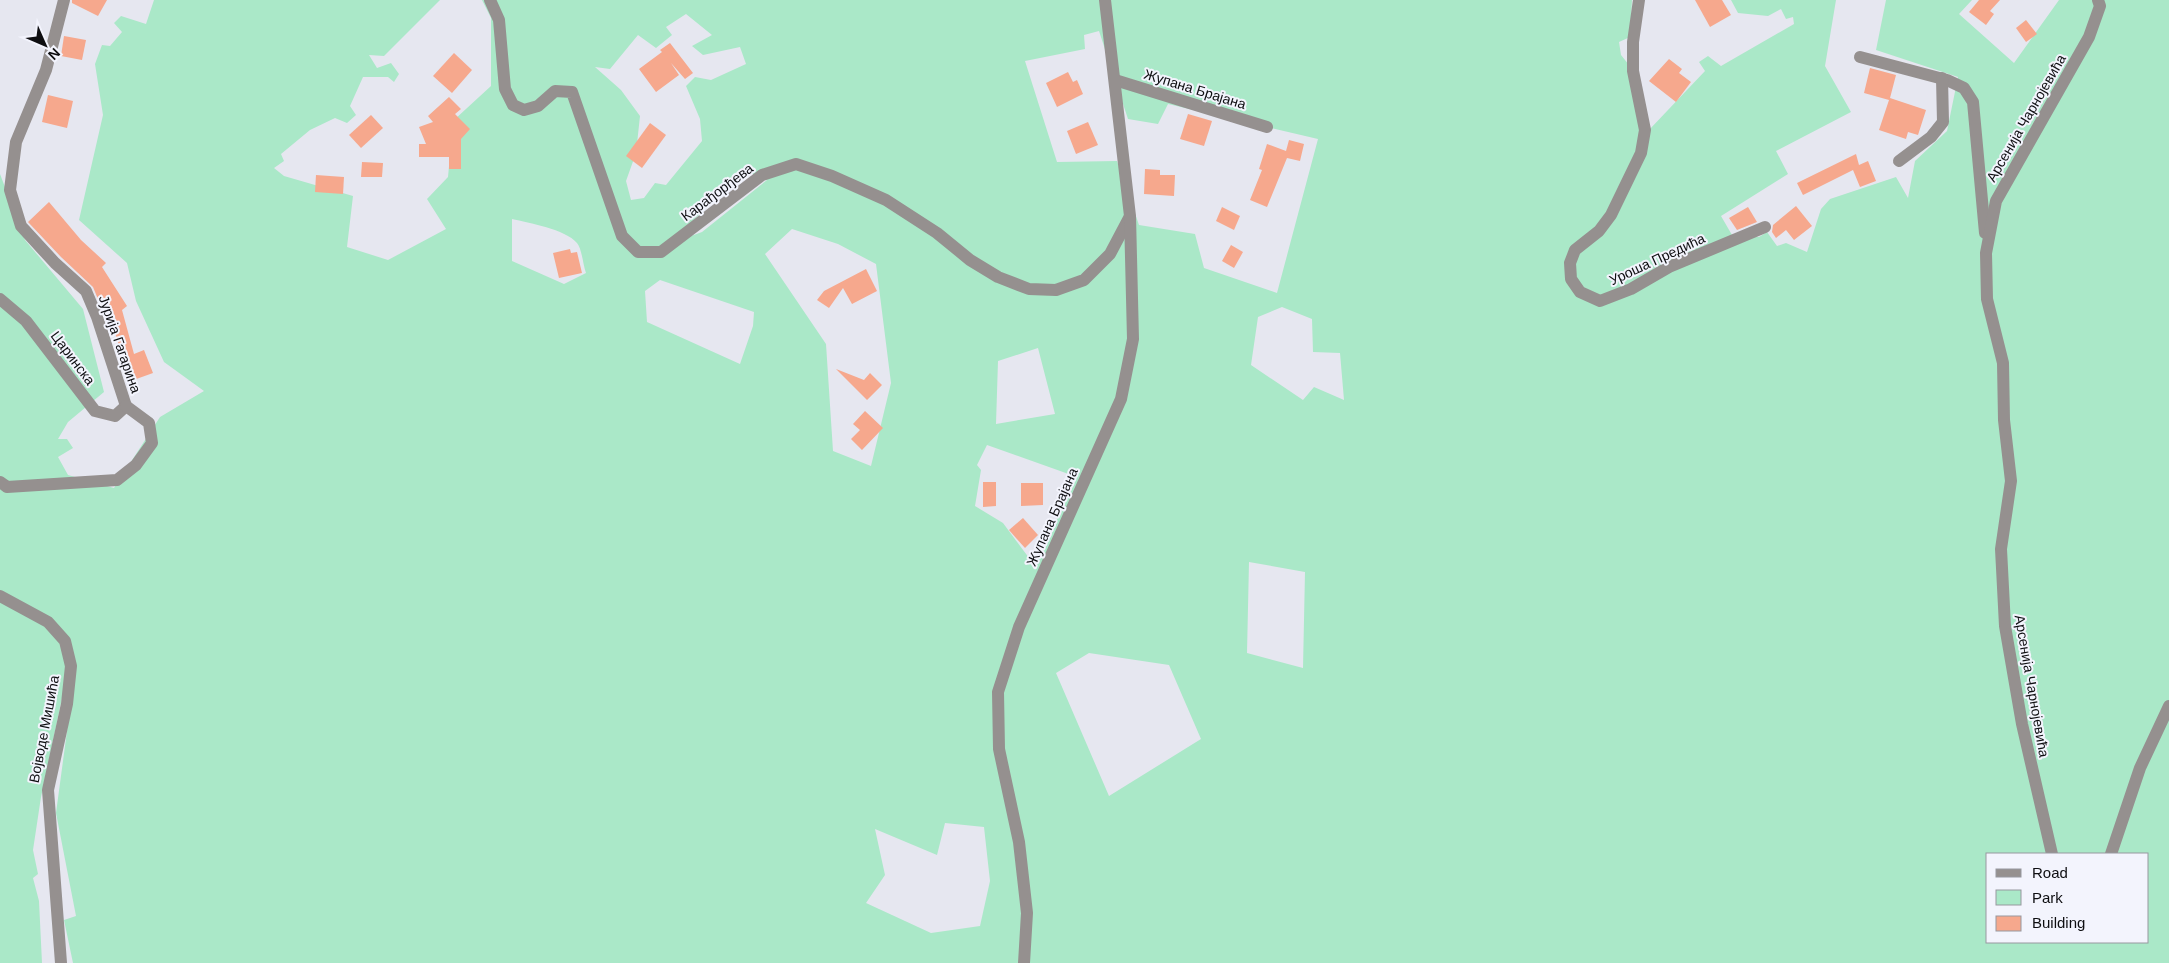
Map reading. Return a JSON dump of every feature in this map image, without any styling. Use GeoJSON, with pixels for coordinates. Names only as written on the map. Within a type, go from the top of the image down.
{"type":"FeatureCollection","features":[{"type":"Feature","properties":{"kind":"street","name":"Јурија Гагарина"},"geometry":{"type":"LineString","coordinates":[[64,0],[46,70],[16,142],[10,190],[21,226],[54,263],[86,291],[97,316],[126,406]]}},
{"type":"Feature","properties":{"kind":"street","name":"Карађорђева"},"geometry":{"type":"LineString","coordinates":[[490,0],[499,20],[505,89],[513,105],[524,110],[538,106],[555,91],[572,92],[622,236],[638,252],[661,252],[762,174],[796,164],[832,176],[886,200],[937,233],[970,260],[998,277],[1029,288],[1056,290],[1084,280],[1110,254],[1130,216]]}},
{"type":"Feature","properties":{"kind":"street","name":"Жупана Брајана"},"geometry":{"type":"LineString","coordinates":[[1024,963],[1027,913],[1019,842],[999,749],[998,692],[1019,627],[1120,399],[1133,339],[1130,216],[1105,0]]}},
{"type":"Feature","properties":{"kind":"street","name":"Уроша Предића"},"geometry":{"type":"LineString","coordinates":[[1640,0],[1633,42],[1633,71],[1645,130],[1641,153],[1611,215],[1599,231],[1575,250],[1570,263],[1571,279],[1580,292],[1600,301],[1631,289],[1670,267],[1765,226]]}},
{"type":"Feature","properties":{"kind":"street","name":"Арсенија Чарнојевића"},"geometry":{"type":"LineString","coordinates":[[1986,253],[1996,201],[2084,46],[2100,6],[2098,0]]}},
{"type":"Feature","properties":{"kind":"street","name":"Арсенија Чарнојевића"},"geometry":{"type":"LineString","coordinates":[[1860,57],[1942,78],[1964,88],[1973,102],[1982,182],[1987,300],[2004,363],[2004,420],[2011,481],[2001,549],[2005,626],[2022,724],[2052,853]]}},
{"type":"Feature","properties":{"kind":"street"},"geometry":{"type":"LineString","coordinates":[[1899,162],[1931,136],[1943,122],[1942,78]]}},
{"type":"Feature","properties":{"kind":"street","name":"Жупана Брајана"},"geometry":{"type":"LineString","coordinates":[[1115,80],[1267,127]]}},
{"type":"Feature","properties":{"kind":"street","name":"Царинска"},"geometry":{"type":"LineString","coordinates":[[0,299],[26,322],[95,411],[115,416],[126,406]]}},
{"type":"Feature","properties":{"kind":"street"},"geometry":{"type":"LineString","coordinates":[[0,482],[7,487],[117,480],[136,465],[152,443],[149,422],[126,406]]}},
{"type":"Feature","properties":{"kind":"street","name":"Војводе Мишића"},"geometry":{"type":"LineString","coordinates":[[0,596],[48,622],[65,641],[71,666],[67,704],[48,790],[61,963]]}},
{"type":"Feature","properties":{"kind":"street"},"geometry":{"type":"LineString","coordinates":[[2110,853],[2140,768],[2169,706]]}},
{"type":"Feature","properties":{"kind":"green space"},"geometry":{"type":"Polygon","coordinates":[[[154,0],[440,0],[384,56],[369,55],[377,68],[391,63],[399,74],[394,82],[388,77],[363,77],[350,106],[356,115],[347,123],[335,118],[310,130],[281,154],[284,161],[274,168],[284,176],[353,196],[347,247],[388,260],[446,229],[427,199],[448,177],[452,134],[442,131],[491,86],[491,18],[482,0],[1632,0],[1630,37],[1619,42],[1621,55],[1629,65],[1649,130],[1705,71],[1699,62],[1708,56],[1721,66],[1794,24],[1793,17],[1786,19],[1781,9],[1768,16],[1738,13],[1731,0],[1836,0],[1825,66],[1851,112],[1776,151],[1788,174],[1721,216],[1732,235],[1759,237],[1767,232],[1777,246],[1786,243],[1807,252],[1821,209],[1830,199],[1896,177],[1908,198],[1915,161],[1947,131],[1958,77],[1876,50],[1886,0],[1972,0],[1959,14],[2014,63],[2059,0],[2169,0],[2169,963],[73,963],[64,920],[76,916],[56,813],[72,694],[62,698],[41,797],[33,850],[38,874],[33,878],[39,901],[42,963],[0,963],[0,174],[25,240],[83,309],[104,392],[68,422],[58,439],[67,439],[73,448],[58,457],[68,475],[114,488],[160,417],[204,391],[164,362],[136,301],[127,263],[79,220],[103,115],[95,64],[102,45],[110,46],[122,32],[114,23],[121,16],[146,24],[154,0]],[[686,14],[666,27],[672,35],[656,48],[638,35],[610,69],[595,67],[621,90],[640,116],[636,153],[626,181],[631,200],[644,198],[655,183],[666,185],[702,141],[700,119],[686,86],[695,77],[711,80],[746,64],[740,47],[703,55],[692,46],[712,35],[686,14]],[[1099,31],[1084,35],[1085,49],[1025,61],[1057,162],[1117,161],[1139,225],[1195,234],[1204,268],[1277,293],[1318,139],[1168,104],[1158,124],[1128,119],[1099,31]],[[742,170],[672,243],[702,232],[767,180],[742,170]],[[512,219],[512,261],[564,284],[586,273],[577,243],[556,230],[512,219]],[[792,229],[765,254],[826,344],[833,451],[871,466],[891,383],[876,264],[838,244],[792,229]],[[660,280],[645,291],[647,322],[740,364],[753,326],[754,312],[660,280]],[[1282,307],[1258,317],[1251,365],[1303,400],[1314,387],[1344,400],[1340,353],[1313,352],[1312,319],[1282,307]],[[1038,348],[998,361],[996,424],[1055,414],[1038,348]],[[987,445],[977,465],[981,470],[975,506],[1003,523],[1035,566],[1077,477],[987,445]],[[1249,562],[1247,653],[1303,668],[1305,572],[1249,562]],[[1089,653],[1056,673],[1109,796],[1201,739],[1169,665],[1089,653]],[[945,823],[937,855],[875,829],[885,875],[866,903],[931,933],[980,926],[990,881],[984,827],[945,823]]]}},
{"type":"Feature","properties":{"kind":"building"},"geometry":{"type":"Polygon","coordinates":[[[72,0],[107,0],[98,16],[72,3],[72,0]]]}},
{"type":"Feature","properties":{"kind":"building"},"geometry":{"type":"Polygon","coordinates":[[[1695,0],[1722,0],[1731,15],[1710,27],[1695,0]]]}},
{"type":"Feature","properties":{"kind":"building"},"geometry":{"type":"Polygon","coordinates":[[[1979,0],[2000,0],[1990,11],[1994,14],[1986,25],[1969,12],[1979,0]]]}},
{"type":"Feature","properties":{"kind":"building"},"geometry":{"type":"Polygon","coordinates":[[[2026,20],[2037,34],[2026,42],[2016,28],[2026,20]]]}},
{"type":"Feature","properties":{"kind":"building"},"geometry":{"type":"Polygon","coordinates":[[[64,36],[86,40],[82,60],[61,56],[64,36]]]}},
{"type":"Feature","properties":{"kind":"building"},"geometry":{"type":"Polygon","coordinates":[[[670,43],[693,73],[685,79],[671,63],[679,75],[656,92],[639,69],[662,52],[660,50],[670,43]]]}},
{"type":"Feature","properties":{"kind":"building"},"geometry":{"type":"Polygon","coordinates":[[[454,53],[472,70],[452,93],[433,76],[454,53]]]}},
{"type":"Feature","properties":{"kind":"building"},"geometry":{"type":"Polygon","coordinates":[[[1669,59],[1682,69],[1679,73],[1691,82],[1676,102],[1649,81],[1669,59]]]}},
{"type":"Feature","properties":{"kind":"building"},"geometry":{"type":"Polygon","coordinates":[[[1870,68],[1896,75],[1890,98],[1926,110],[1918,135],[1908,132],[1906,139],[1879,130],[1889,100],[1864,93],[1870,68]]]}},
{"type":"Feature","properties":{"kind":"building"},"geometry":{"type":"Polygon","coordinates":[[[1068,72],[1073,82],[1077,80],[1083,94],[1057,107],[1046,83],[1068,72]]]}},
{"type":"Feature","properties":{"kind":"building"},"geometry":{"type":"Polygon","coordinates":[[[48,95],[73,101],[67,128],[42,122],[48,95]]]}},
{"type":"Feature","properties":{"kind":"building"},"geometry":{"type":"Polygon","coordinates":[[[449,97],[461,109],[455,114],[470,129],[461,139],[461,169],[449,169],[449,157],[419,157],[419,144],[426,144],[419,127],[433,122],[428,116],[449,97]]]}},
{"type":"Feature","properties":{"kind":"building"},"geometry":{"type":"Polygon","coordinates":[[[1188,114],[1212,121],[1204,146],[1180,139],[1188,114]]]}},
{"type":"Feature","properties":{"kind":"building"},"geometry":{"type":"Polygon","coordinates":[[[371,115],[383,128],[361,148],[349,135],[371,115]]]}},
{"type":"Feature","properties":{"kind":"building"},"geometry":{"type":"Polygon","coordinates":[[[1088,122],[1098,145],[1076,154],[1067,131],[1088,122]]]}},
{"type":"Feature","properties":{"kind":"building"},"geometry":{"type":"Polygon","coordinates":[[[650,123],[666,135],[642,168],[626,156],[650,123]]]}},
{"type":"Feature","properties":{"kind":"building"},"geometry":{"type":"Polygon","coordinates":[[[1289,140],[1304,144],[1300,161],[1287,158],[1267,207],[1250,200],[1262,170],[1259,169],[1267,144],[1286,151],[1289,140]]]}},
{"type":"Feature","properties":{"kind":"building"},"geometry":{"type":"Polygon","coordinates":[[[1856,154],[1859,165],[1868,161],[1876,181],[1860,187],[1853,170],[1803,195],[1797,183],[1856,154]]]}},
{"type":"Feature","properties":{"kind":"building"},"geometry":{"type":"Polygon","coordinates":[[[362,162],[383,163],[382,177],[361,177],[362,162]]]}},
{"type":"Feature","properties":{"kind":"building"},"geometry":{"type":"Polygon","coordinates":[[[1145,169],[1160,170],[1160,175],[1175,175],[1174,196],[1144,194],[1145,169]]]}},
{"type":"Feature","properties":{"kind":"building"},"geometry":{"type":"Polygon","coordinates":[[[316,175],[344,177],[343,194],[315,192],[316,175]]]}},
{"type":"Feature","properties":{"kind":"building"},"geometry":{"type":"Polygon","coordinates":[[[49,202],[81,240],[106,263],[102,267],[127,306],[122,310],[134,354],[144,350],[153,373],[128,382],[120,360],[123,359],[112,322],[100,304],[93,287],[28,222],[49,202]]]}},
{"type":"Feature","properties":{"kind":"building"},"geometry":{"type":"Polygon","coordinates":[[[1796,206],[1812,226],[1794,240],[1786,230],[1776,238],[1772,232],[1773,225],[1796,206]]]}},
{"type":"Feature","properties":{"kind":"building"},"geometry":{"type":"Polygon","coordinates":[[[1222,207],[1240,216],[1234,230],[1216,221],[1222,207]]]}},
{"type":"Feature","properties":{"kind":"building"},"geometry":{"type":"Polygon","coordinates":[[[1748,207],[1757,222],[1737,230],[1729,218],[1748,207]]]}},
{"type":"Feature","properties":{"kind":"building"},"geometry":{"type":"Polygon","coordinates":[[[1231,245],[1243,252],[1234,268],[1222,261],[1231,245]]]}},
{"type":"Feature","properties":{"kind":"building"},"geometry":{"type":"Polygon","coordinates":[[[570,249],[571,253],[577,252],[582,273],[559,278],[553,253],[570,249]]]}},
{"type":"Feature","properties":{"kind":"building"},"geometry":{"type":"Polygon","coordinates":[[[866,269],[877,291],[852,304],[843,288],[829,308],[817,300],[824,291],[866,269]]]}},
{"type":"Feature","properties":{"kind":"building"},"geometry":{"type":"Polygon","coordinates":[[[836,369],[864,380],[870,373],[882,385],[867,400],[836,369]]]}},
{"type":"Feature","properties":{"kind":"building"},"geometry":{"type":"Polygon","coordinates":[[[865,411],[883,428],[862,450],[851,439],[860,430],[853,424],[865,411]]]}},
{"type":"Feature","properties":{"kind":"building"},"geometry":{"type":"Polygon","coordinates":[[[983,482],[996,482],[996,506],[983,507],[983,482]]]}},
{"type":"Feature","properties":{"kind":"building"},"geometry":{"type":"Polygon","coordinates":[[[1021,483],[1043,483],[1043,505],[1021,506],[1021,483]]]}},
{"type":"Feature","properties":{"kind":"building"},"geometry":{"type":"Polygon","coordinates":[[[1023,518],[1038,535],[1025,548],[1009,530],[1023,518]]]}}]}
